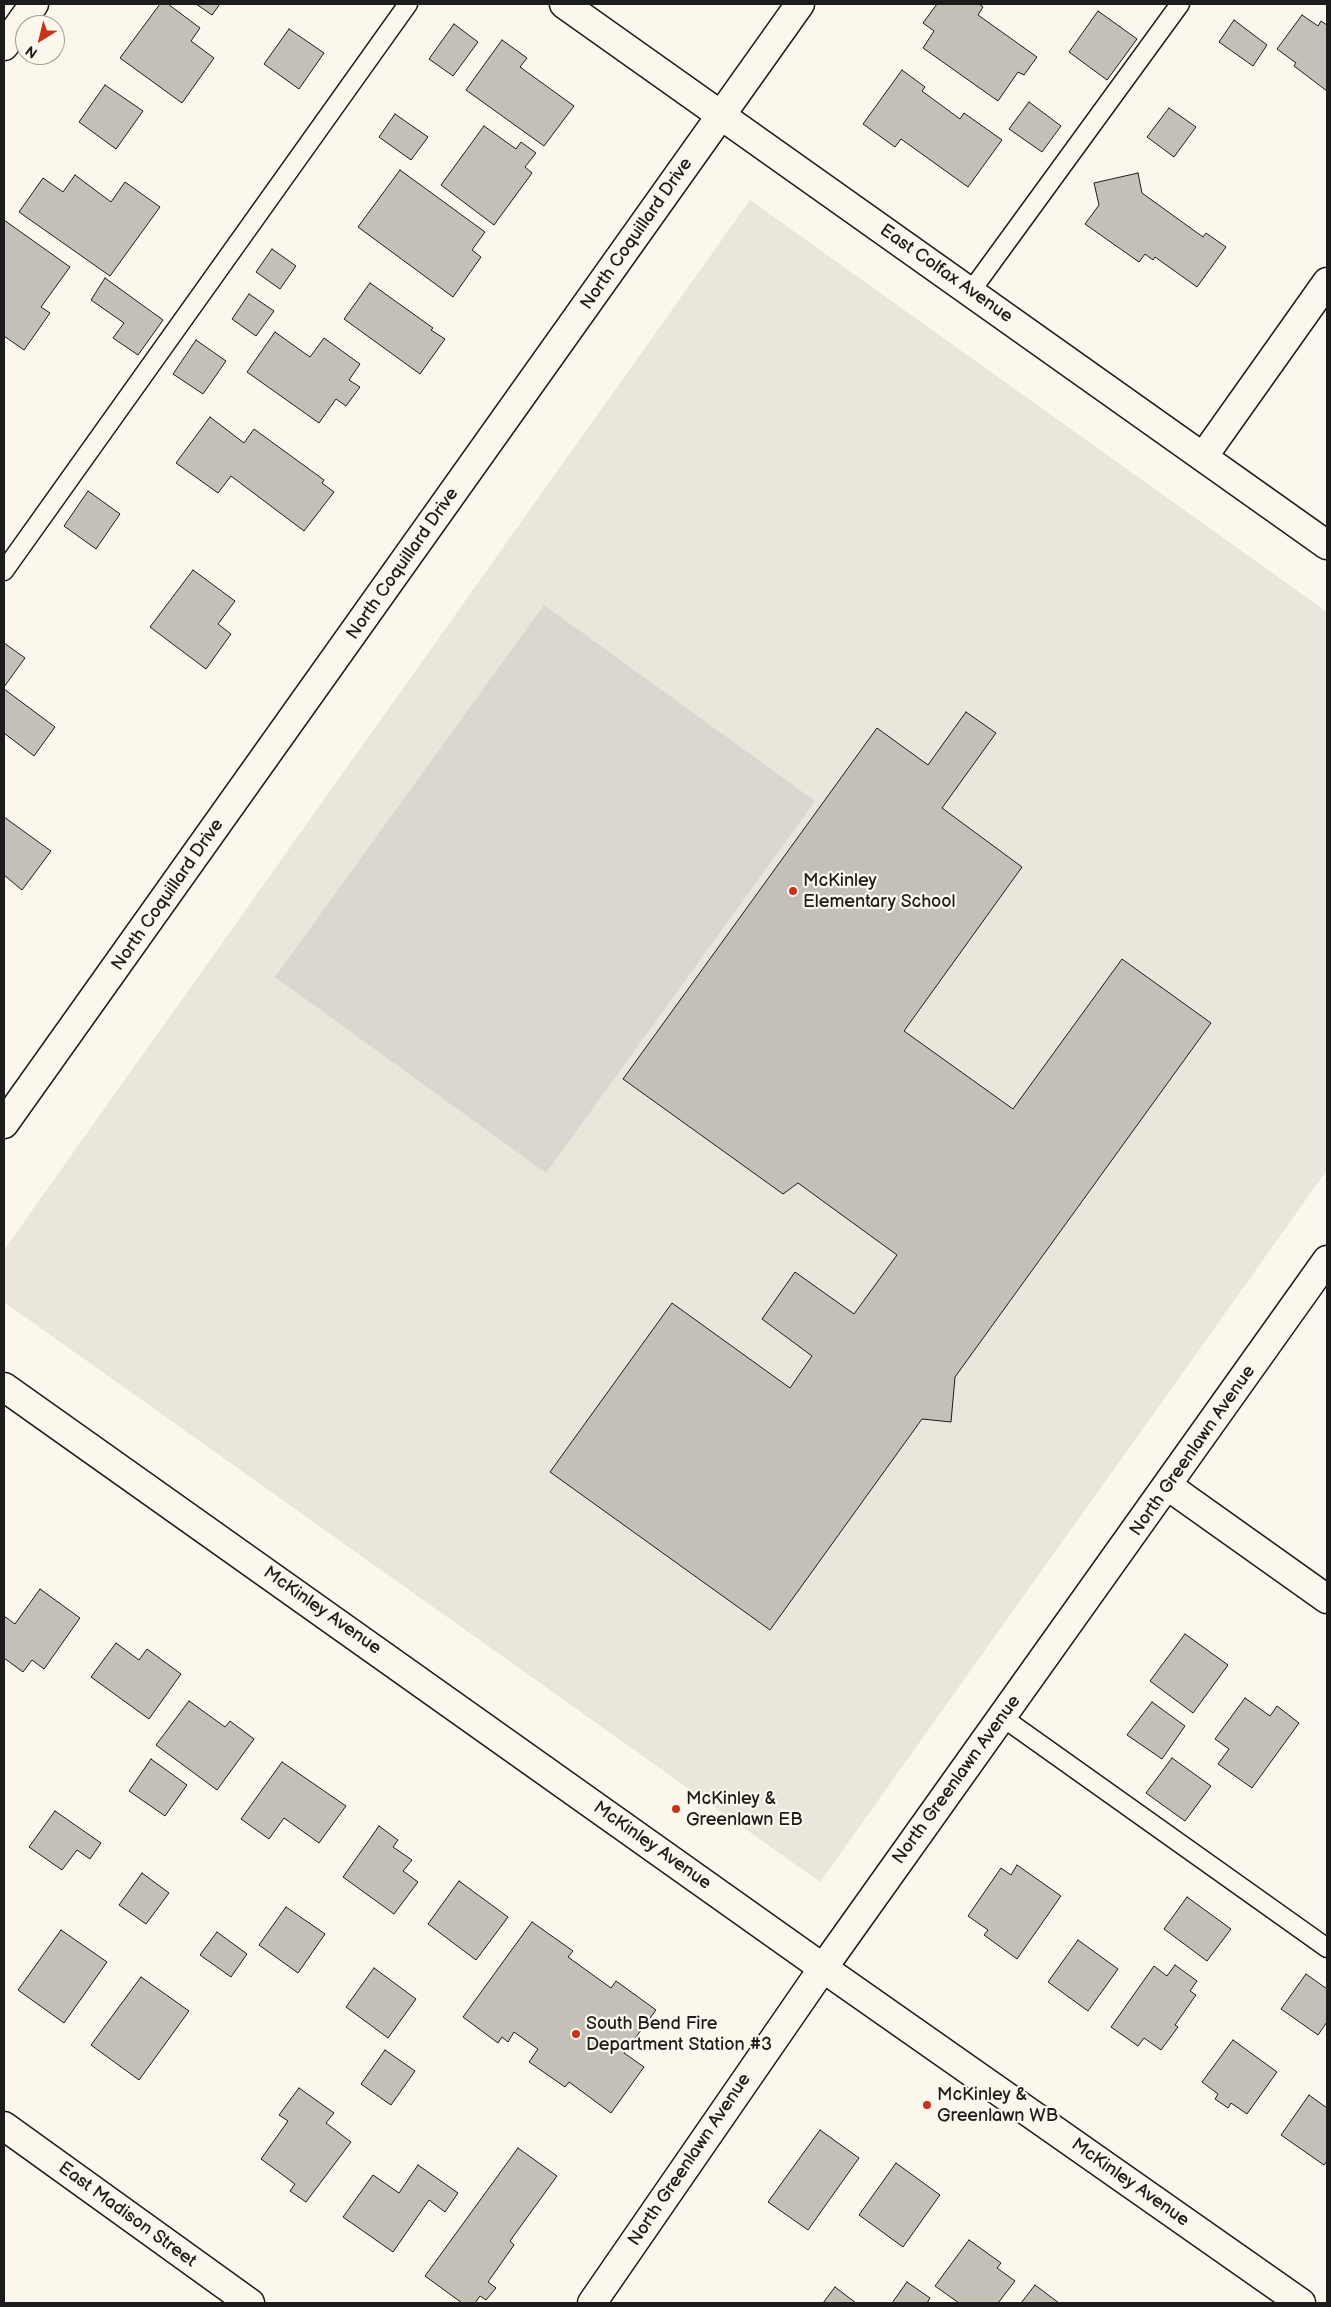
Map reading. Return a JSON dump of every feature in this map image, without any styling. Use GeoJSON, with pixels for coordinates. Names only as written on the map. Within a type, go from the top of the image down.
{"type":"FeatureCollection","features":[{"type":"Feature","properties":{"kind":"street"},"geometry":{"type":"LineString","coordinates":[[4,46],[34,4]]}},
{"type":"Feature","properties":{"kind":"street","name":"East Colfax Avenue"},"geometry":{"type":"LineString","coordinates":[[564,4],[1327,545]]}},
{"type":"Feature","properties":{"kind":"street","name":"North Coquillard Drive"},"geometry":{"type":"LineString","coordinates":[[4,1124],[800,4]]}},
{"type":"Feature","properties":{"kind":"street"},"geometry":{"type":"LineString","coordinates":[[1203,457],[1327,282]]}},
{"type":"Feature","properties":{"kind":"street","name":"North Greenlawn Avenue"},"geometry":{"type":"LineString","coordinates":[[592,2303],[823,1968],[1168,1486],[1327,1260]]}},
{"type":"Feature","properties":{"kind":"street","name":"McKinley Avenue"},"geometry":{"type":"LineString","coordinates":[[4,1387],[823,1968],[1302,2303]]}},
{"type":"Feature","properties":{"kind":"street"},"geometry":{"type":"LineString","coordinates":[[1168,1486],[1327,1600]]}},
{"type":"Feature","properties":{"kind":"street","name":"East Madison Street"},"geometry":{"type":"LineString","coordinates":[[4,2126],[250,2303]]}},
{"type":"Feature","properties":{"kind":"lane"},"geometry":{"type":"LineString","coordinates":[[4,571],[408,4]]}},
{"type":"Feature","properties":{"kind":"lane"},"geometry":{"type":"LineString","coordinates":[[971,291],[1180,4]]}},
{"type":"Feature","properties":{"kind":"lane"},"geometry":{"type":"LineString","coordinates":[[1002,1717],[1327,1948]]}},
{"type":"Feature","properties":{"kind":"shaded area","name":"McKinley Elementary School"},"geometry":{"type":"Polygon","coordinates":[[[750,200],[1327,612],[1327,1170],[820,1882],[4,1302],[4,1250],[750,200]]]}},
{"type":"Feature","properties":{"kind":"shaded area"},"geometry":{"type":"Polygon","coordinates":[[[544,605],[815,801],[546,1173],[275,977],[544,605]]]}},
{"type":"Feature","properties":{"kind":"building"},"geometry":{"type":"Polygon","coordinates":[[[160,4],[168,4],[200,28],[191,41],[214,58],[182,103],[120,58],[160,4]]]}},
{"type":"Feature","properties":{"kind":"building"},"geometry":{"type":"Polygon","coordinates":[[[196,4],[220,4],[212,15],[196,4]]]}},
{"type":"Feature","properties":{"kind":"building"},"geometry":{"type":"Polygon","coordinates":[[[937,4],[979,4],[983,7],[978,15],[1037,57],[1024,75],[1018,72],[998,101],[923,48],[934,31],[923,23],[937,4]]]}},
{"type":"Feature","properties":{"kind":"building"},"geometry":{"type":"Polygon","coordinates":[[[1098,11],[1137,39],[1107,80],[1069,52],[1098,11]]]}},
{"type":"Feature","properties":{"kind":"building"},"geometry":{"type":"Polygon","coordinates":[[[1302,15],[1318,26],[1321,21],[1327,25],[1327,91],[1294,66],[1296,63],[1277,49],[1302,15]]]}},
{"type":"Feature","properties":{"kind":"building"},"geometry":{"type":"Polygon","coordinates":[[[1234,20],[1267,45],[1253,66],[1219,42],[1234,20]]]}},
{"type":"Feature","properties":{"kind":"building"},"geometry":{"type":"Polygon","coordinates":[[[454,24],[478,42],[453,76],[429,59],[454,24]]]}},
{"type":"Feature","properties":{"kind":"building"},"geometry":{"type":"Polygon","coordinates":[[[289,29],[324,53],[299,89],[264,64],[289,29]]]}},
{"type":"Feature","properties":{"kind":"building"},"geometry":{"type":"Polygon","coordinates":[[[502,40],[527,58],[520,67],[574,106],[544,146],[466,90],[502,40]]]}},
{"type":"Feature","properties":{"kind":"building"},"geometry":{"type":"Polygon","coordinates":[[[902,70],[925,87],[922,91],[960,119],[964,113],[1002,140],[968,187],[901,139],[895,147],[863,124],[902,70]]]}},
{"type":"Feature","properties":{"kind":"building"},"geometry":{"type":"Polygon","coordinates":[[[105,85],[143,111],[116,149],[79,122],[105,85]]]}},
{"type":"Feature","properties":{"kind":"building"},"geometry":{"type":"Polygon","coordinates":[[[1029,102],[1061,126],[1042,152],[1009,129],[1029,102]]]}},
{"type":"Feature","properties":{"kind":"building"},"geometry":{"type":"Polygon","coordinates":[[[1169,108],[1196,127],[1174,157],[1147,137],[1169,108]]]}},
{"type":"Feature","properties":{"kind":"building"},"geometry":{"type":"Polygon","coordinates":[[[395,114],[428,137],[411,160],[379,137],[395,114]]]}},
{"type":"Feature","properties":{"kind":"building"},"geometry":{"type":"Polygon","coordinates":[[[484,126],[516,149],[521,142],[536,153],[525,167],[532,173],[494,225],[441,185],[484,126]]]}},
{"type":"Feature","properties":{"kind":"building"},"geometry":{"type":"Polygon","coordinates":[[[400,170],[485,232],[472,250],[481,257],[453,297],[358,227],[400,170]]]}},
{"type":"Feature","properties":{"kind":"building"},"geometry":{"type":"Polygon","coordinates":[[[1138,173],[1142,193],[1203,237],[1206,233],[1226,247],[1197,287],[1155,257],[1153,260],[1145,254],[1139,262],[1085,224],[1099,205],[1094,183],[1138,173]]]}},
{"type":"Feature","properties":{"kind":"building"},"geometry":{"type":"Polygon","coordinates":[[[75,175],[111,202],[125,182],[160,207],[110,276],[19,212],[43,178],[63,192],[75,175]]]}},
{"type":"Feature","properties":{"kind":"building"},"geometry":{"type":"Polygon","coordinates":[[[4,220],[70,267],[41,307],[50,313],[24,350],[4,336],[4,220]]]}},
{"type":"Feature","properties":{"kind":"building"},"geometry":{"type":"Polygon","coordinates":[[[272,249],[296,266],[280,289],[256,272],[272,249]]]}},
{"type":"Feature","properties":{"kind":"building"},"geometry":{"type":"Polygon","coordinates":[[[105,278],[163,320],[138,355],[113,338],[124,323],[91,300],[105,278]]]}},
{"type":"Feature","properties":{"kind":"building"},"geometry":{"type":"Polygon","coordinates":[[[370,283],[433,328],[431,330],[445,339],[420,374],[344,319],[370,283]]]}},
{"type":"Feature","properties":{"kind":"building"},"geometry":{"type":"Polygon","coordinates":[[[249,294],[274,311],[256,336],[232,319],[249,294]]]}},
{"type":"Feature","properties":{"kind":"building"},"geometry":{"type":"Polygon","coordinates":[[[275,332],[310,357],[324,338],[360,364],[349,380],[360,387],[346,406],[336,399],[319,423],[247,372],[275,332]]]}},
{"type":"Feature","properties":{"kind":"building"},"geometry":{"type":"Polygon","coordinates":[[[196,340],[226,361],[203,394],[173,374],[196,340]]]}},
{"type":"Feature","properties":{"kind":"building"},"geometry":{"type":"Polygon","coordinates":[[[210,417],[244,443],[254,429],[324,480],[322,483],[334,492],[304,531],[231,476],[218,493],[176,463],[210,417]]]}},
{"type":"Feature","properties":{"kind":"building"},"geometry":{"type":"Polygon","coordinates":[[[88,491],[120,514],[96,549],[64,526],[88,491]]]}},
{"type":"Feature","properties":{"kind":"building"},"geometry":{"type":"Polygon","coordinates":[[[193,570],[235,601],[218,624],[231,634],[206,669],[150,627],[193,570]]]}},
{"type":"Feature","properties":{"kind":"building"},"geometry":{"type":"Polygon","coordinates":[[[4,643],[25,658],[4,687],[4,643]]]}},
{"type":"Feature","properties":{"kind":"building"},"geometry":{"type":"Polygon","coordinates":[[[4,689],[55,727],[34,756],[4,733],[4,689]]]}},
{"type":"Feature","properties":{"kind":"building","name":"McKinley Elementary School"},"geometry":{"type":"Polygon","coordinates":[[[966,712],[996,733],[942,808],[1022,867],[904,1031],[1013,1109],[1122,959],[1211,1023],[955,1377],[951,1422],[922,1419],[770,1630],[550,1472],[672,1303],[790,1388],[812,1356],[762,1319],[795,1272],[854,1314],[897,1255],[798,1183],[783,1194],[623,1079],[877,728],[928,765],[966,712]]]}},
{"type":"Feature","properties":{"kind":"building"},"geometry":{"type":"Polygon","coordinates":[[[4,817],[51,851],[22,890],[4,875],[4,817]]]}},
{"type":"Feature","properties":{"kind":"building"},"geometry":{"type":"Polygon","coordinates":[[[40,1589],[80,1618],[44,1669],[32,1660],[23,1672],[4,1658],[4,1616],[15,1624],[40,1589]]]}},
{"type":"Feature","properties":{"kind":"building"},"geometry":{"type":"Polygon","coordinates":[[[1185,1634],[1228,1665],[1193,1713],[1150,1681],[1185,1634]]]}},
{"type":"Feature","properties":{"kind":"building"},"geometry":{"type":"Polygon","coordinates":[[[116,1643],[139,1660],[147,1649],[181,1674],[149,1719],[91,1677],[116,1643]]]}},
{"type":"Feature","properties":{"kind":"building"},"geometry":{"type":"Polygon","coordinates":[[[1245,1698],[1270,1716],[1277,1706],[1299,1723],[1252,1788],[1218,1764],[1229,1749],[1215,1739],[1245,1698]]]}},
{"type":"Feature","properties":{"kind":"building"},"geometry":{"type":"Polygon","coordinates":[[[189,1701],[225,1727],[230,1721],[254,1739],[217,1790],[156,1745],[189,1701]]]}},
{"type":"Feature","properties":{"kind":"building"},"geometry":{"type":"Polygon","coordinates":[[[1152,1702],[1185,1726],[1162,1759],[1127,1735],[1152,1702]]]}},
{"type":"Feature","properties":{"kind":"building"},"geometry":{"type":"Polygon","coordinates":[[[1172,1758],[1211,1786],[1185,1821],[1146,1793],[1172,1758]]]}},
{"type":"Feature","properties":{"kind":"building"},"geometry":{"type":"Polygon","coordinates":[[[151,1759],[187,1785],[165,1816],[129,1791],[151,1759]]]}},
{"type":"Feature","properties":{"kind":"building"},"geometry":{"type":"Polygon","coordinates":[[[282,1762],[346,1806],[319,1843],[284,1818],[269,1839],[241,1819],[282,1762]]]}},
{"type":"Feature","properties":{"kind":"building"},"geometry":{"type":"Polygon","coordinates":[[[55,1811],[101,1843],[90,1859],[77,1850],[62,1870],[29,1847],[55,1811]]]}},
{"type":"Feature","properties":{"kind":"building"},"geometry":{"type":"Polygon","coordinates":[[[379,1826],[398,1840],[393,1847],[412,1860],[403,1871],[418,1882],[394,1914],[343,1877],[379,1826]]]}},
{"type":"Feature","properties":{"kind":"building"},"geometry":{"type":"Polygon","coordinates":[[[1017,1865],[1061,1896],[1017,1959],[984,1935],[988,1930],[968,1916],[1001,1868],[1011,1875],[1017,1865]]]}},
{"type":"Feature","properties":{"kind":"building"},"geometry":{"type":"Polygon","coordinates":[[[142,1873],[169,1893],[146,1924],[119,1905],[142,1873]]]}},
{"type":"Feature","properties":{"kind":"building"},"geometry":{"type":"Polygon","coordinates":[[[459,1881],[508,1917],[476,1960],[428,1924],[459,1881]]]}},
{"type":"Feature","properties":{"kind":"building"},"geometry":{"type":"Polygon","coordinates":[[[1187,1897],[1231,1929],[1207,1961],[1164,1929],[1187,1897]]]}},
{"type":"Feature","properties":{"kind":"building"},"geometry":{"type":"Polygon","coordinates":[[[286,1907],[325,1934],[298,1973],[259,1945],[286,1907]]]}},
{"type":"Feature","properties":{"kind":"building"},"geometry":{"type":"Polygon","coordinates":[[[532,1922],[573,1951],[568,1957],[611,1988],[616,1981],[656,2010],[624,2053],[644,2067],[611,2113],[569,2082],[565,2087],[529,2062],[538,2049],[514,2032],[508,2042],[502,2037],[498,2043],[463,2017],[532,1922]]]}},
{"type":"Feature","properties":{"kind":"building"},"geometry":{"type":"Polygon","coordinates":[[[61,1930],[107,1962],[64,2023],[18,1990],[61,1930]]]}},
{"type":"Feature","properties":{"kind":"building"},"geometry":{"type":"Polygon","coordinates":[[[217,1932],[247,1954],[231,1977],[200,1955],[217,1932]]]}},
{"type":"Feature","properties":{"kind":"building"},"geometry":{"type":"Polygon","coordinates":[[[1078,1940],[1118,1969],[1088,2011],[1048,1982],[1078,1940]]]}},
{"type":"Feature","properties":{"kind":"building"},"geometry":{"type":"Polygon","coordinates":[[[1175,1965],[1197,1981],[1190,1991],[1196,1995],[1175,2025],[1178,2027],[1161,2050],[1144,2038],[1138,2046],[1111,2027],[1154,1966],[1167,1976],[1175,1965]]]}},
{"type":"Feature","properties":{"kind":"building"},"geometry":{"type":"Polygon","coordinates":[[[374,1968],[416,1999],[388,2038],[346,2007],[374,1968]]]}},
{"type":"Feature","properties":{"kind":"building"},"geometry":{"type":"Polygon","coordinates":[[[1306,1974],[1327,1989],[1327,2022],[1318,2035],[1281,2009],[1306,1974]]]}},
{"type":"Feature","properties":{"kind":"building"},"geometry":{"type":"Polygon","coordinates":[[[141,1977],[189,2011],[139,2080],[91,2045],[141,1977]]]}},
{"type":"Feature","properties":{"kind":"building"},"geometry":{"type":"Polygon","coordinates":[[[1233,2040],[1277,2072],[1247,2114],[1231,2103],[1228,2108],[1215,2099],[1218,2094],[1202,2082],[1233,2040]]]}},
{"type":"Feature","properties":{"kind":"building"},"geometry":{"type":"Polygon","coordinates":[[[385,2050],[415,2071],[391,2105],[361,2084],[385,2050]]]}},
{"type":"Feature","properties":{"kind":"building"},"geometry":{"type":"Polygon","coordinates":[[[299,2088],[334,2113],[326,2123],[351,2142],[306,2202],[290,2191],[295,2184],[261,2159],[288,2121],[279,2115],[299,2088]]]}},
{"type":"Feature","properties":{"kind":"building"},"geometry":{"type":"Polygon","coordinates":[[[1309,2095],[1327,2108],[1327,2161],[1324,2165],[1281,2135],[1309,2095]]]}},
{"type":"Feature","properties":{"kind":"building"},"geometry":{"type":"Polygon","coordinates":[[[820,2130],[859,2158],[808,2230],[768,2202],[820,2130]]]}},
{"type":"Feature","properties":{"kind":"building"},"geometry":{"type":"Polygon","coordinates":[[[518,2148],[557,2176],[510,2241],[514,2245],[488,2282],[496,2288],[486,2300],[480,2296],[475,2303],[462,2303],[425,2276],[518,2148]]]}},
{"type":"Feature","properties":{"kind":"building"},"geometry":{"type":"Polygon","coordinates":[[[896,2163],[940,2195],[903,2247],[859,2215],[896,2163]]]}},
{"type":"Feature","properties":{"kind":"building"},"geometry":{"type":"Polygon","coordinates":[[[418,2165],[458,2193],[445,2212],[429,2200],[393,2252],[343,2217],[373,2175],[399,2193],[418,2165]]]}},
{"type":"Feature","properties":{"kind":"building"},"geometry":{"type":"Polygon","coordinates":[[[969,2240],[1001,2263],[997,2268],[1015,2281],[998,2303],[959,2303],[935,2286],[969,2240]]]}},
{"type":"Feature","properties":{"kind":"building"},"geometry":{"type":"Polygon","coordinates":[[[907,2282],[930,2298],[927,2303],[892,2303],[907,2282]]]}},
{"type":"Feature","properties":{"kind":"building"},"geometry":{"type":"Polygon","coordinates":[[[1035,2285],[1059,2303],[1021,2303],[1035,2285]]]}},
{"type":"Feature","properties":{"kind":"building"},"geometry":{"type":"Polygon","coordinates":[[[835,2287],[856,2303],[823,2303],[835,2287]]]}},
{"type":"Feature","properties":{"kind":"place","name":"McKinley Elementary School"},"geometry":{"type":"Point","coordinates":[793,891]}},
{"type":"Feature","properties":{"kind":"place","name":"McKinley & Greenlawn EB"},"geometry":{"type":"Point","coordinates":[676,1809]}},
{"type":"Feature","properties":{"kind":"place","name":"South Bend Fire Department Station #3"},"geometry":{"type":"Point","coordinates":[576,2034]}},
{"type":"Feature","properties":{"kind":"place","name":"McKinley & Greenlawn WB"},"geometry":{"type":"Point","coordinates":[927,2105]}}]}
